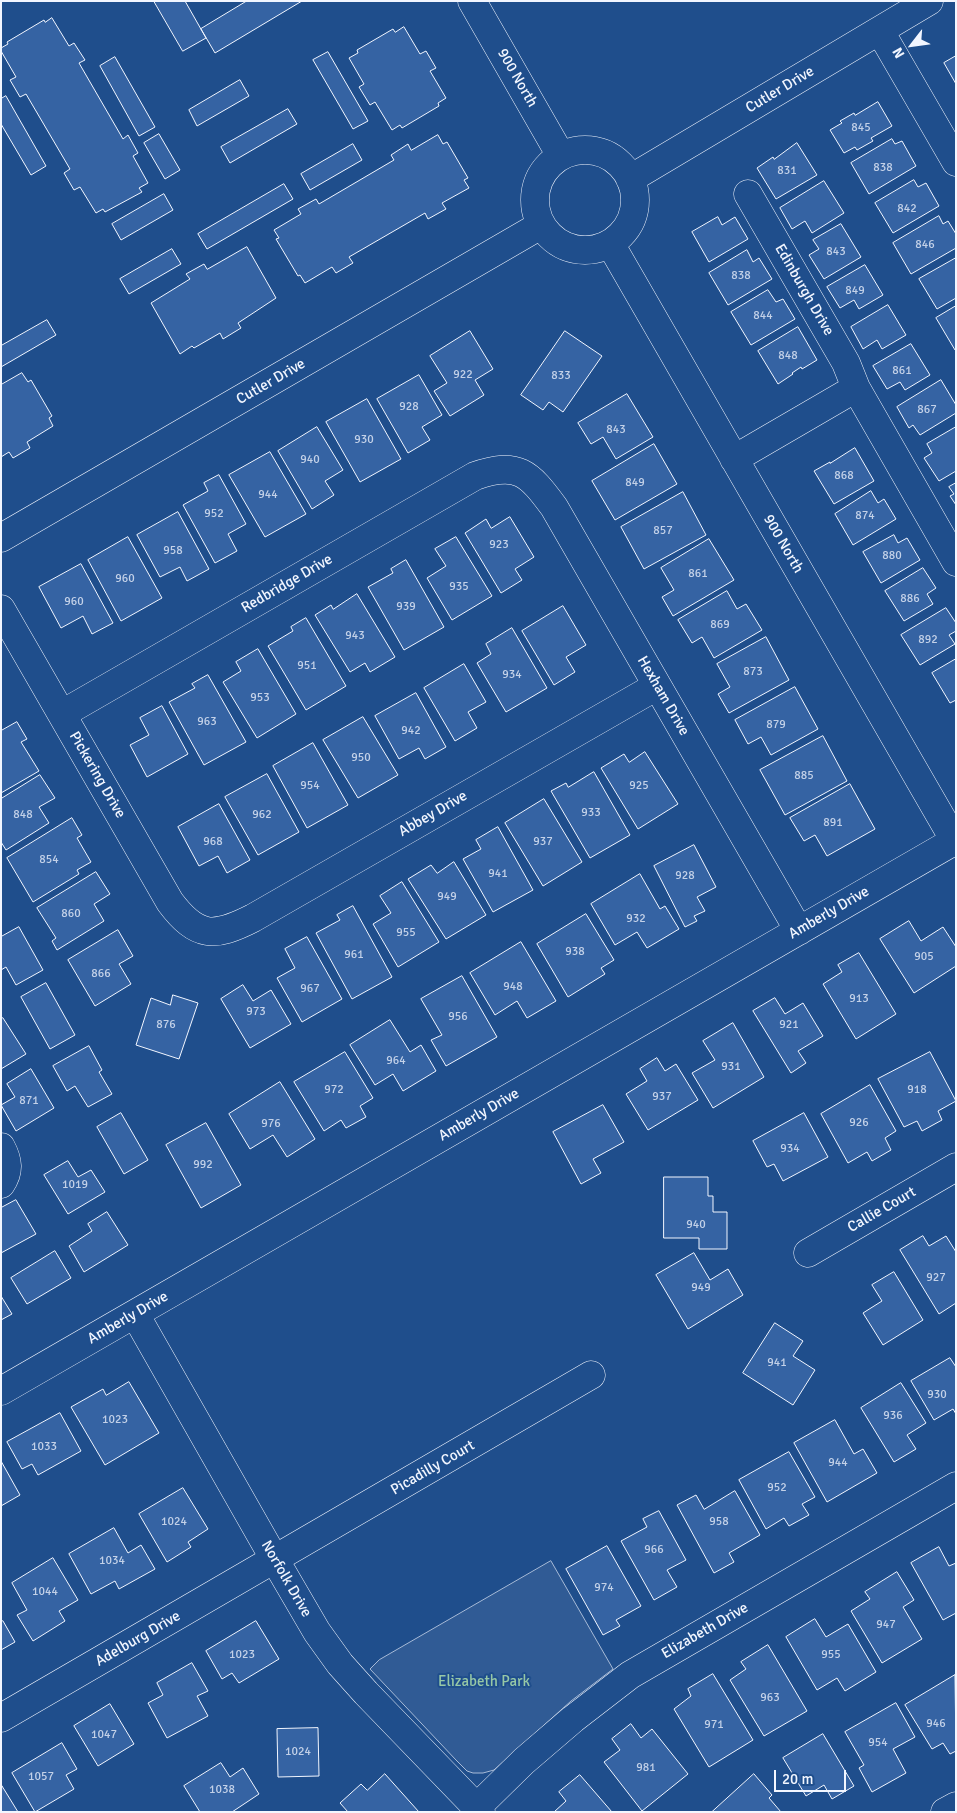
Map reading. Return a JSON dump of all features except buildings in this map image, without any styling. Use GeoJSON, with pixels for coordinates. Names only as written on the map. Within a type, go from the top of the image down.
{"type":"FeatureCollection","features":[{"type":"Feature","properties":{"kind":"street","name":"900 North"},"geometry":{"type":"LineString","coordinates":[[472,1],[561,156]]}},
{"type":"Feature","properties":{"kind":"street","name":"Cutler Drive"},"geometry":{"type":"LineString","coordinates":[[630,179],[929,1]]}},
{"type":"Feature","properties":{"kind":"street"},"geometry":{"type":"LineString","coordinates":[[880,31],[956,162]]}},
{"type":"Feature","properties":{"kind":"street"},"geometry":{"type":"LineString","coordinates":[[588,150],[601,153],[613,159],[623,168],[630,179],[634,192],[632,218],[626,229],[611,245],[582,250],[570,248],[554,239],[541,225],[535,206],[536,186],[550,164],[561,156],[574,151],[588,150]]}},
{"type":"Feature","properties":{"kind":"street","name":"Edinburgh Drive"},"geometry":{"type":"LineString","coordinates":[[748,194],[846,363],[856,388],[956,562]]}},
{"type":"Feature","properties":{"kind":"street","name":"Cutler Drive"},"geometry":{"type":"LineString","coordinates":[[1,538],[541,225]]}},
{"type":"Feature","properties":{"kind":"street","name":"900 North"},"geometry":{"type":"LineString","coordinates":[[611,245],[955,841]]}},
{"type":"Feature","properties":{"kind":"street"},"geometry":{"type":"LineString","coordinates":[[734,459],[856,388]]}},
{"type":"Feature","properties":{"kind":"street","name":"Redbridge Drive"},"geometry":{"type":"LineString","coordinates":[[62,714],[475,476],[503,469],[517,470]]}},
{"type":"Feature","properties":{"kind":"street","name":"Hexham Drive"},"geometry":{"type":"LineString","coordinates":[[517,470],[531,479],[554,507],[799,931]]}},
{"type":"Feature","properties":{"kind":"street","name":"Pickering Drive"},"geometry":{"type":"LineString","coordinates":[[1,609],[170,902],[190,924],[204,932]]}},
{"type":"Feature","properties":{"kind":"street","name":"Abbey Drive"},"geometry":{"type":"LineString","coordinates":[[204,932],[220,931],[253,918],[657,686]]}},
{"type":"Feature","properties":{"kind":"street","name":"Amberly Drive"},"geometry":{"type":"LineString","coordinates":[[1,1391],[955,841]]}},
{"type":"Feature","properties":{"kind":"street"},"geometry":{"type":"LineString","coordinates":[[1,1147],[8,1163],[4,1179]]}},
{"type":"Feature","properties":{"kind":"street","name":"Callie Court"},"geometry":{"type":"LineString","coordinates":[[808,1253],[956,1167]]}},
{"type":"Feature","properties":{"kind":"street","name":"Norfolk Drive"},"geometry":{"type":"LineString","coordinates":[[135,1314],[275,1560],[318,1632],[340,1664],[366,1694],[479,1810]]}},
{"type":"Feature","properties":{"kind":"street","name":"Picadilly Court"},"geometry":{"type":"LineString","coordinates":[[275,1560],[591,1376]]}},
{"type":"Feature","properties":{"kind":"street","name":"Elizabeth Drive"},"geometry":{"type":"LineString","coordinates":[[479,1810],[524,1761],[573,1719],[630,1676],[956,1486]]}},
{"type":"Feature","properties":{"kind":"street","name":"Adelburg Drive"},"geometry":{"type":"LineString","coordinates":[[1,1718],[275,1560]]}},
{"type":"Feature","properties":{"kind":"street"},"geometry":{"type":"LineString","coordinates":[[945,1812],[956,1806]]}},
{"type":"Feature","properties":{"kind":"shaded area","name":"Elizabeth Park"},"geometry":{"type":"Polygon","coordinates":[[[551,1561],[613,1669],[571,1701],[494,1770],[483,1773],[467,1771],[370,1669],[379,1660],[551,1561]]]}}]}
